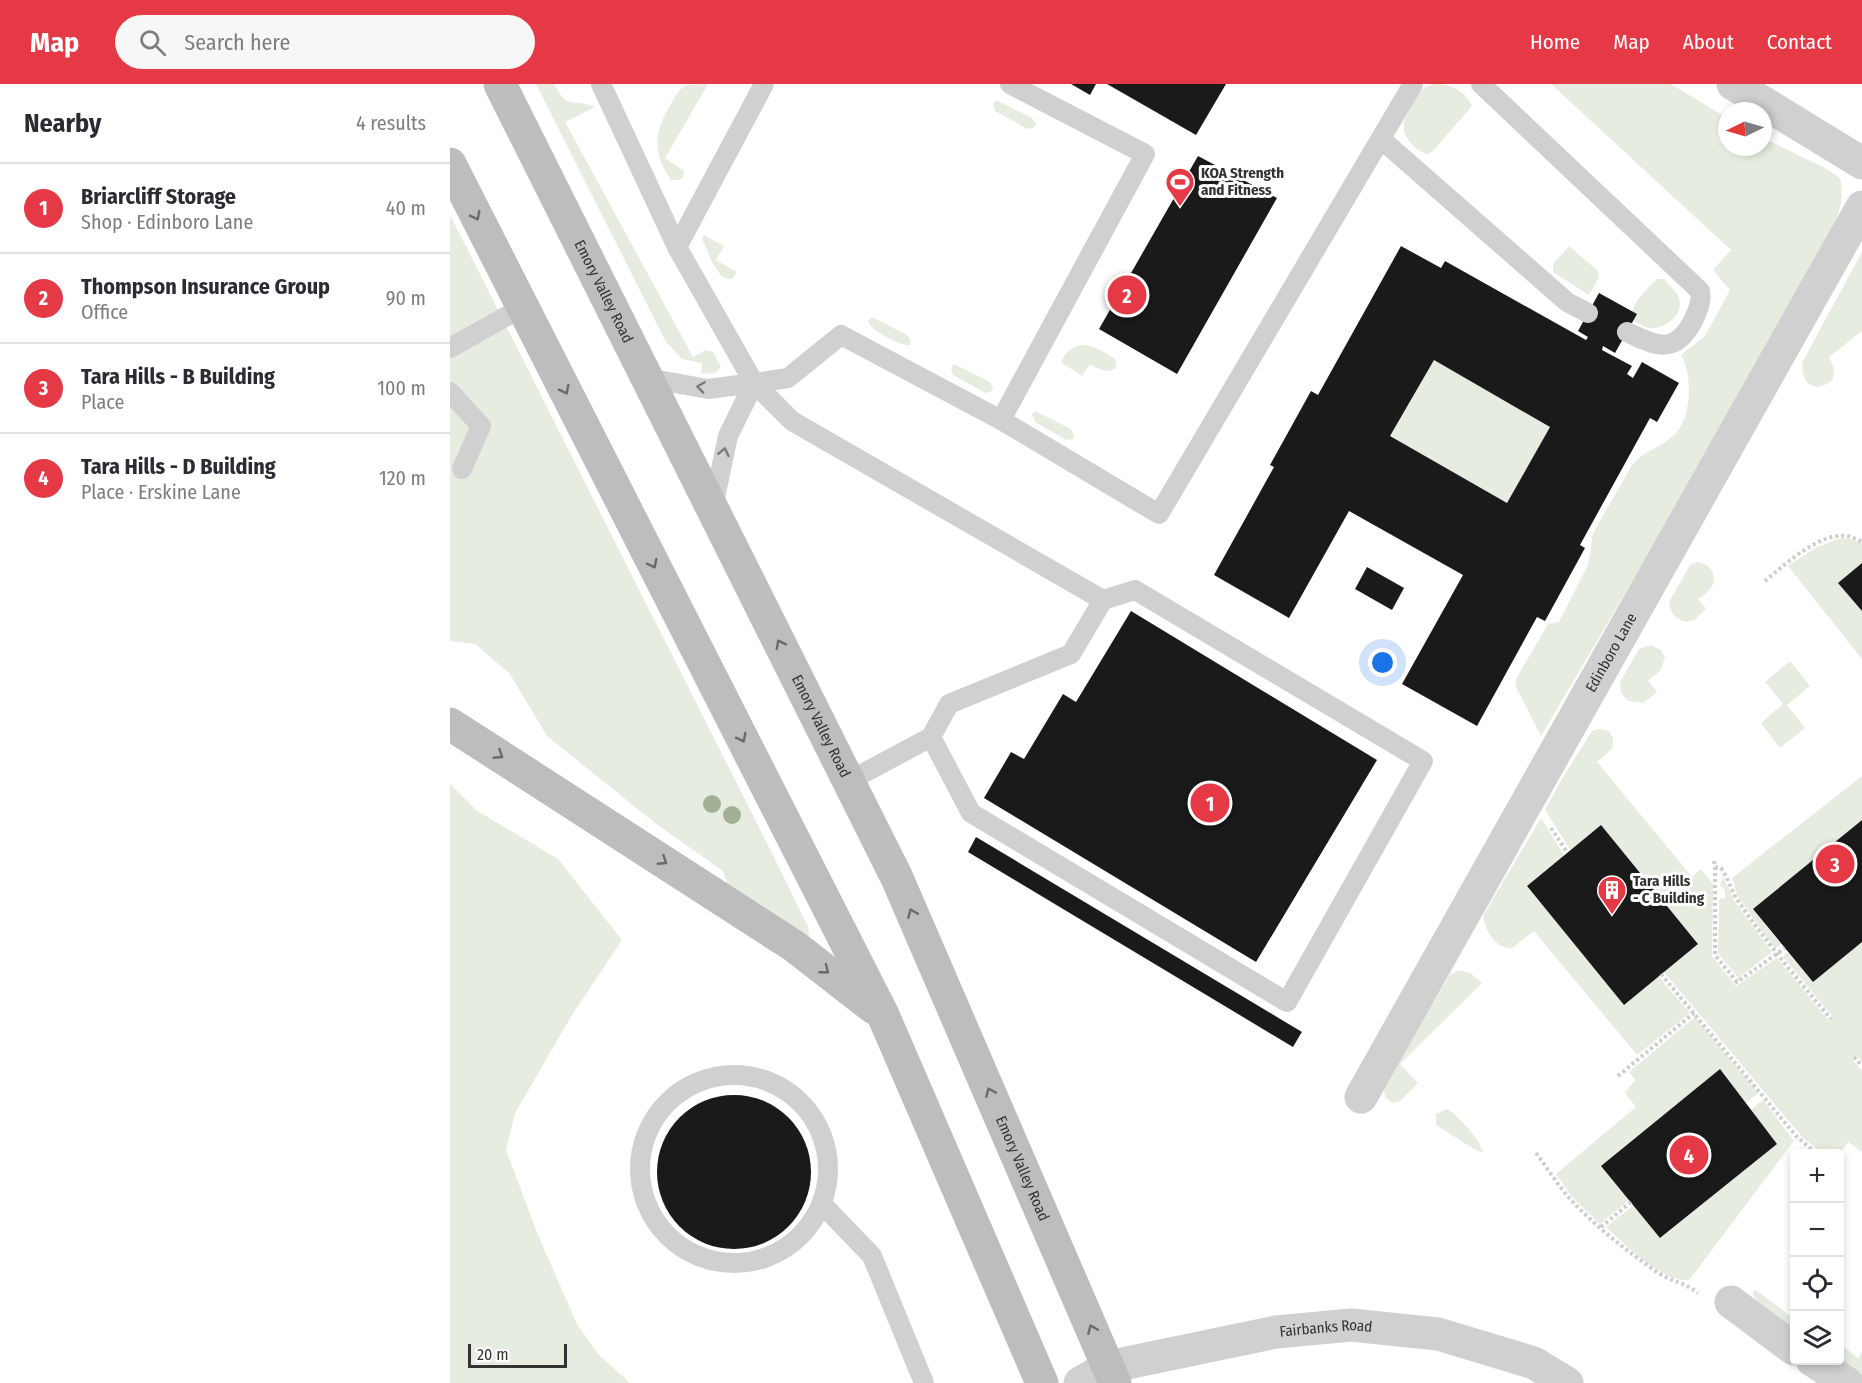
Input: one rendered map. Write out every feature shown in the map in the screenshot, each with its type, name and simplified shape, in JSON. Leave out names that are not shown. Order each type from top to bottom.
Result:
[{"type":"main road","name":"Emory Valley Road","points":[[500,84],[897,878],[1112,1375]]},
{"type":"main road","points":[[450,164],[883,1015],[1042,1383]]},
{"type":"main road","points":[[450,724],[794,946],[883,1015]]},
{"type":"street","points":[[1733,84],[1862,163]]},
{"type":"street","name":"Edinboro Lane","points":[[1361,1097],[1862,207]]},
{"type":"street","points":[[1731,1302],[1790,1345]]},
{"type":"street","name":"Fairbanks Road","points":[[1080,1383],[1276,1332],[1351,1325],[1438,1334],[1534,1363],[1567,1383]]},
{"type":"street","points":[[1820,1365],[1847,1383]]},
{"type":"lane","points":[[601,84],[677,247],[754,382],[792,421],[1103,600]]},
{"type":"lane","points":[[677,247],[764,84]]},
{"type":"lane","points":[[1001,420],[1145,154],[1010,84]]},
{"type":"lane","points":[[647,378],[708,389],[788,378],[841,335],[1001,420],[1159,514],[1413,84]]},
{"type":"lane","points":[[1481,84],[1700,291],[1699,308],[1687,333],[1672,343],[1652,344],[1627,332]]},
{"type":"lane","points":[[1381,139],[1567,302],[1588,313]]},
{"type":"lane","points":[[450,348],[523,307]]},
{"type":"lane","points":[[712,509],[728,436],[754,382]]},
{"type":"lane","points":[[450,392],[481,426],[462,469]]},
{"type":"lane","points":[[849,781],[931,737],[949,704],[1071,654],[1103,600],[1135,590],[1423,761],[1287,1002],[971,813],[931,737]]},
{"type":"lane","points":[[738,1075],[758,1078],[776,1085],[793,1096],[818,1126],[825,1145],[828,1165],[827,1185],[822,1204],[813,1222],[800,1237],[785,1249],[768,1257],[749,1263],[730,1263],[701,1257],[676,1243],[651,1213],[644,1196],[641,1176],[641,1157],[646,1138],[654,1120],[666,1104],[681,1091],[718,1076],[738,1075]]},
{"type":"lane","points":[[822,1204],[872,1256],[924,1383]]},
{"type":"path","points":[[1765,581],[1786,563],[1823,540],[1838,536],[1850,537],[1862,542]]},
{"type":"path","points":[[1549,824],[1567,852]]},
{"type":"path","points":[[1714,861],[1715,955],[1737,982],[1785,948]]},
{"type":"path","points":[[1715,867],[1721,868],[1737,900],[1777,954],[1831,1019]]},
{"type":"path","points":[[1661,974],[1797,1137],[1810,1149]]},
{"type":"path","points":[[1618,1076],[1694,1013]]},
{"type":"path","points":[[1854,1057],[1862,1066]]},
{"type":"path","points":[[1536,1153],[1574,1203],[1601,1227],[1655,1271],[1666,1278],[1686,1284]]},
{"type":"path","points":[[1601,1227],[1631,1202]]},
{"type":"shaded area","points":[[536,84],[554,84],[559,93],[568,101],[595,107],[565,122],[693,357],[706,350],[713,352],[721,367],[715,373],[701,374],[702,363],[682,359],[666,342]]},
{"type":"shaded area","points":[[708,84],[665,158],[684,171],[683,177],[679,180],[671,180],[658,151],[661,123],[685,85]]},
{"type":"shaded area","points":[[1440,84],[1459,90],[1472,106],[1433,151],[1427,154],[1410,142],[1405,132],[1404,122],[1417,94],[1424,88]]},
{"type":"shaded area","points":[[1551,84],[1671,84],[1718,113],[1718,156],[1772,156],[1772,142],[1825,168],[1840,178],[1842,197],[1824,246],[1689,485],[1541,736],[1516,687],[1516,679],[1548,624],[1559,622],[1588,565],[1593,533],[1632,465],[1669,439],[1680,427],[1689,396],[1688,374],[1681,355],[1705,336],[1730,290],[1713,270],[1731,250]]},
{"type":"shaded area","points":[[996,100],[1032,118],[1036,124],[1034,128],[1028,129],[995,111],[993,104]]},
{"type":"shaded area","points":[[450,215],[774,857],[808,927],[809,936],[806,937],[729,888],[723,871],[655,823],[547,736],[510,674],[475,644],[450,641]]},
{"type":"shaded area","points":[[704,235],[724,246],[716,260],[737,272],[732,279],[721,275],[717,270],[702,239]]},
{"type":"shaded area","points":[[1569,246],[1598,271],[1599,277],[1589,295],[1553,272],[1553,264]]},
{"type":"shaded area","points":[[1862,252],[1862,331],[1829,357],[1834,368],[1833,379],[1815,387],[1806,381],[1803,375],[1803,361]]},
{"type":"shaded area","points":[[1657,279],[1664,279],[1678,295],[1680,304],[1673,319],[1662,326],[1651,328],[1633,320],[1633,314],[1639,298]]},
{"type":"shaded area","points":[[872,317],[907,335],[911,341],[910,345],[893,341],[874,329],[868,321]]},
{"type":"shaded area","points":[[1083,345],[1105,352],[1116,360],[1116,368],[1106,371],[1090,364],[1082,376],[1061,362],[1069,350]]},
{"type":"shaded area","points":[[1434,360],[1550,427],[1507,503],[1390,436]]},
{"type":"shaded area","points":[[954,364],[990,382],[992,391],[986,393],[953,375],[951,368]]},
{"type":"shaded area","points":[[1035,411],[1071,429],[1073,439],[1066,440],[1035,422],[1032,415]]},
{"type":"shaded area","points":[[1841,538],[1862,543],[1862,563],[1839,583],[1862,611],[1862,659],[1788,566],[1817,547]]},
{"type":"shaded area","points":[[1697,562],[1706,565],[1712,571],[1714,580],[1709,590],[1698,599],[1706,609],[1694,620],[1686,622],[1674,615],[1669,602],[1690,565]]},
{"type":"shaded area","points":[[1651,645],[1661,650],[1665,658],[1660,671],[1648,680],[1657,692],[1643,703],[1628,701],[1621,693],[1620,682],[1639,649]]},
{"type":"shaded area","points":[[1790,661],[1810,686],[1787,705],[1805,728],[1780,748],[1761,723],[1783,704],[1765,682]]},
{"type":"shaded area","points":[[1599,729],[1609,731],[1613,738],[1613,748],[1597,762],[1692,877],[1701,869],[1713,884],[1712,956],[1736,986],[1777,958],[1829,1021],[1833,1017],[1783,957],[1787,952],[1813,982],[1862,942],[1862,1062],[1856,1055],[1852,1059],[1862,1071],[1862,1152],[1848,1142],[1843,1149],[1817,1149],[1803,1138],[1664,972],[1698,943],[1601,825],[1570,850],[1545,810],[1592,731]]},
{"type":"shaded area","points":[[1862,776],[1862,820],[1753,909],[1781,944],[1775,949],[1738,897],[1732,878]]},
{"type":"shaded area","points":[[450,784],[476,810],[558,859],[622,940],[572,1015],[515,1113],[506,1150],[538,1235],[577,1324],[599,1355],[630,1383],[450,1383]]},
{"type":"shaded area","points":[[1541,818],[1564,855],[1527,886],[1624,1004],[1658,976],[1690,1013],[1637,1055],[1534,931],[1512,948],[1506,948],[1496,942],[1485,926],[1484,914]]},
{"type":"shaded area","points":[[1723,877],[1735,902],[1772,952],[1738,978],[1718,953],[1719,901],[1721,898],[1725,899],[1725,890],[1720,885]]},
{"type":"shaded area","points":[[1458,970],[1470,973],[1482,983],[1400,1064],[1418,1083],[1400,1101],[1393,1103],[1385,1097],[1384,1086],[1449,976]]},
{"type":"shaded area","points":[[1695,1017],[1758,1093],[1746,1103],[1720,1070],[1629,1200],[1600,1224],[1573,1198],[1556,1174],[1636,1107],[1625,1093],[1635,1080],[1629,1072]]},
{"type":"shaded area","points":[[1763,1100],[1794,1141],[1690,1279],[1680,1280],[1669,1276],[1645,1262],[1606,1227],[1634,1205],[1661,1238],[1777,1144],[1751,1110]]},
{"type":"shaded area","points":[[1447,1109],[1468,1128],[1483,1152],[1477,1151],[1436,1125],[1436,1114]]},
{"type":"shaded area","points":[[1756,1290],[1790,1316],[1790,1328],[1758,1302],[1753,1291]]},
{"type":"shaded area","points":[[1844,1347],[1858,1358],[1862,1352],[1862,1377],[1844,1363]]},
{"type":"building","points":[[1071,84],[1096,84],[1090,95]]},
{"type":"building","points":[[1107,84],[1226,84],[1196,135]]},
{"type":"building","points":[[1198,156],[1277,198],[1177,374],[1099,329]]},
{"type":"building","points":[[1401,246],[1441,268],[1445,261],[1586,340],[1588,337],[1578,331],[1599,293],[1637,314],[1615,353],[1603,346],[1602,350],[1632,366],[1627,374],[1633,378],[1642,362],[1679,383],[1657,422],[1650,418],[1580,545],[1585,548],[1545,621],[1537,617],[1477,726],[1402,684],[1463,575],[1349,511],[1289,618],[1214,575],[1274,467],[1270,465],[1311,391],[1318,395]],"holes":[[[1434,360],[1550,427],[1507,503],[1390,436]]]},
{"type":"building","points":[[1862,563],[1862,611],[1838,583]]},
{"type":"building","points":[[1367,567],[1404,588],[1392,610],[1355,589]]},
{"type":"building","points":[[1131,611],[1377,760],[1256,962],[984,798],[1011,752],[1024,759],[1063,694],[1076,702]]},
{"type":"building","points":[[1862,820],[1862,942],[1813,982],[1753,909]]},
{"type":"building","name":"Tara Hills - C Building","points":[[1601,825],[1698,944],[1624,1005],[1527,886]]},
{"type":"building","points":[[976,837],[1302,1032],[1293,1047],[968,852]]},
{"type":"building","points":[[1720,1069],[1777,1144],[1660,1238],[1601,1166]]},
{"type":"building","points":[[734,1095],[749,1096],[763,1101],[777,1108],[788,1118],[798,1129],[805,1143],[810,1157],[810,1187],[805,1201],[798,1215],[788,1226],[777,1236],[763,1243],[749,1248],[734,1249],[719,1248],[705,1243],[691,1236],[680,1226],[670,1215],[663,1201],[658,1187],[657,1172],[658,1157],[663,1143],[670,1129],[680,1118],[691,1108],[705,1101],[719,1096]]},
{"type":"place","name":"KOA Strength and Fitness","points":[[1180,208]]},
{"type":"place","name":"Thompson Insurance Group","points":[[1127,295]]},
{"type":"place","name":"Briarcliff Storage","points":[[1210,803]]},
{"type":"place","name":"Tara Hills - B Building","points":[[1835,864]]},
{"type":"place","name":"Tara Hills - C Building","points":[[1612,916]]},
{"type":"place","name":"Tara Hills - D Building","points":[[1689,1155]]}]
